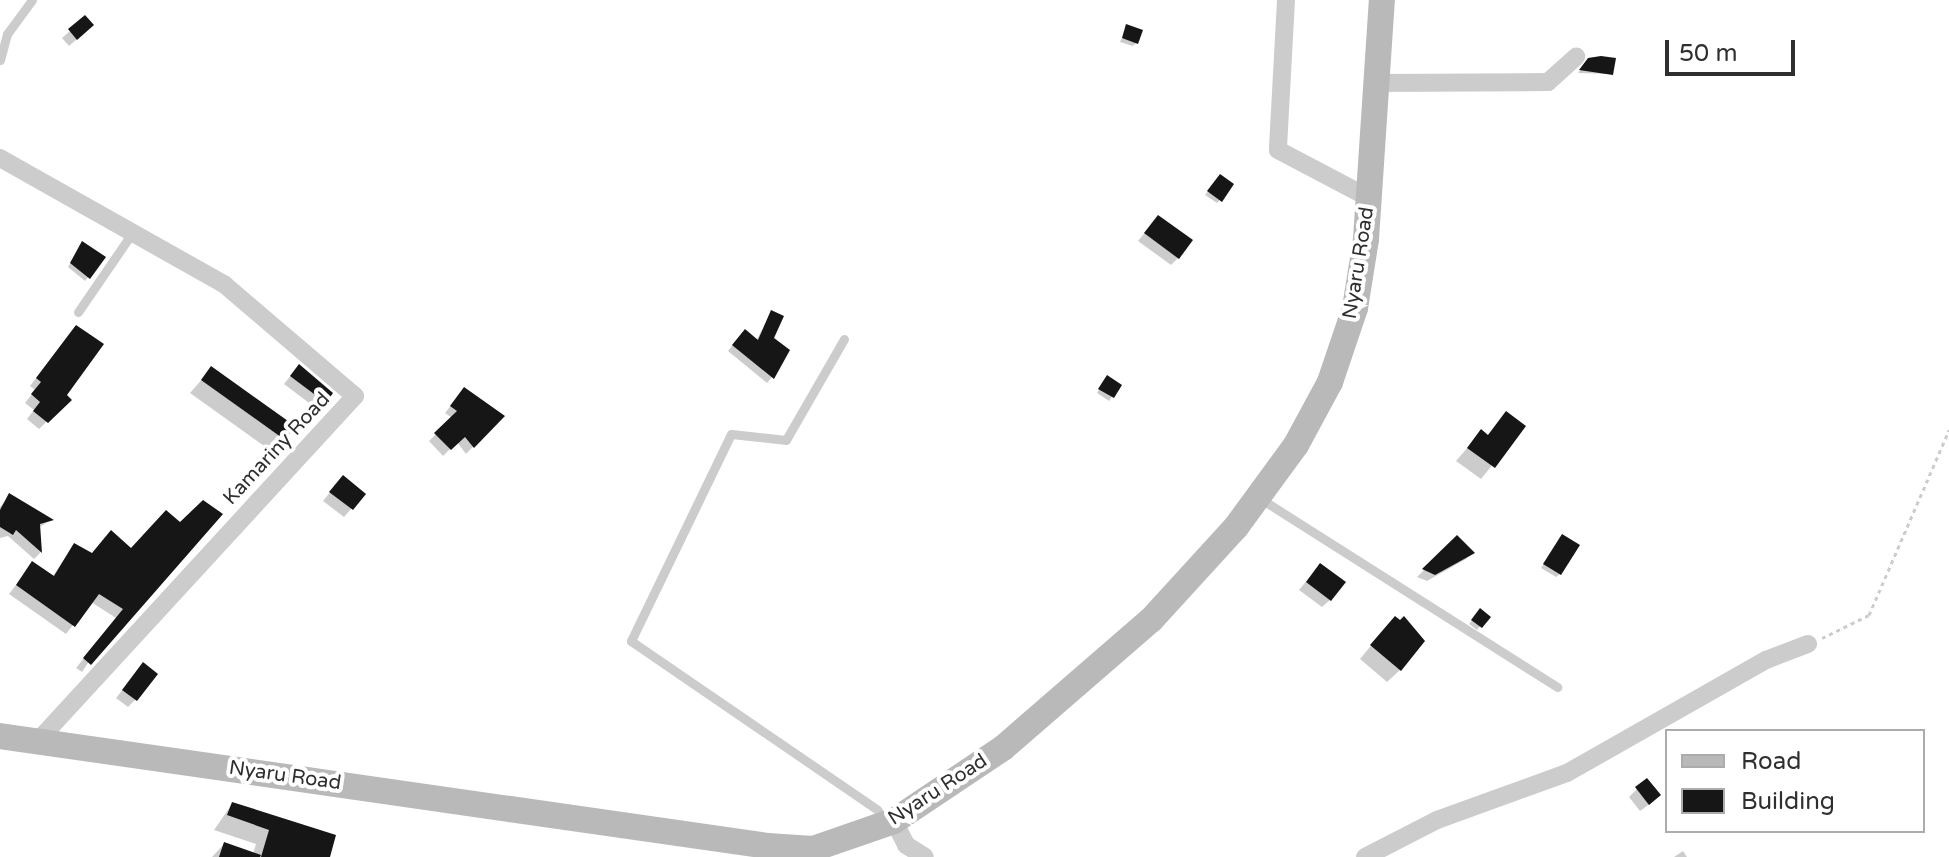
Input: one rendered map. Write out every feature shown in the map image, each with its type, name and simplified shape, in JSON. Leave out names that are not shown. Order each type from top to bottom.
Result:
[{"type":"main road","name":"Nyaru Road","points":[[0,736],[768,846],[813,849],[894,821],[1003,748],[1151,620],[1259,497],[1296,445],[1330,382],[1355,308],[1369,198],[1382,0]]},
{"type":"street","points":[[1286,0],[1278,150],[1369,198]]},
{"type":"street","points":[[1377,83],[1548,82],[1576,57]]},
{"type":"street","name":"Kamariny Road","points":[[0,158],[225,285],[355,396],[38,741]]},
{"type":"street","points":[[1365,857],[1437,820],[1567,773],[1766,660],[1808,644]]},
{"type":"street","points":[[894,821],[909,851],[925,857]]},
{"type":"lane","points":[[0,60],[7,34],[32,0]]},
{"type":"lane","points":[[78,312],[132,233]]},
{"type":"lane","points":[[844,339],[786,440],[731,434],[631,641],[894,821]]},
{"type":"lane","points":[[1259,497],[1557,687]]},
{"type":"path","points":[[1808,644],[1869,615],[1949,430]]},
{"type":"building","points":[[85,15],[94,25],[77,40],[68,29]]},
{"type":"building","points":[[1126,24],[1143,30],[1138,44],[1122,38]]},
{"type":"building","points":[[1588,58],[1616,58],[1613,75],[1579,70]]},
{"type":"building","points":[[1220,174],[1234,184],[1222,202],[1207,191]]},
{"type":"building","points":[[1158,215],[1193,240],[1179,259],[1144,233]]},
{"type":"building","points":[[82,241],[106,257],[90,279],[70,263]]},
{"type":"building","points":[[771,310],[784,316],[774,338],[790,350],[774,379],[732,345],[745,329],[758,340]]},
{"type":"building","points":[[76,325],[104,344],[67,395],[72,400],[48,423],[33,411],[40,402],[31,394],[41,382],[36,378]]},
{"type":"building","points":[[299,364],[333,393],[326,403],[290,376]]},
{"type":"building","points":[[211,366],[295,426],[285,440],[201,380]]},
{"type":"building","points":[[1107,375],[1122,385],[1114,398],[1098,389]]},
{"type":"building","points":[[464,387],[505,416],[474,448],[465,437],[451,450],[434,433],[457,411],[450,406]]},
{"type":"building","points":[[1506,411],[1526,426],[1495,468],[1467,448],[1481,429],[1488,435]]},
{"type":"building","points":[[343,475],[366,494],[353,510],[329,492]]},
{"type":"building","points":[[9,493],[54,520],[40,524],[42,553],[16,530],[13,535],[0,527],[0,510]]},
{"type":"building","points":[[203,500],[223,514],[91,665],[83,658],[123,609],[99,594],[75,627],[16,585],[32,561],[54,576],[74,543],[92,553],[111,530],[131,548],[166,510],[180,522]]},
{"type":"building","points":[[1562,534],[1580,545],[1561,575],[1543,564]]},
{"type":"building","points":[[1457,535],[1475,553],[1435,575],[1422,569]]},
{"type":"building","points":[[1320,563],[1346,582],[1331,601],[1306,582]]},
{"type":"building","points":[[1480,608],[1491,617],[1482,628],[1471,620]]},
{"type":"building","points":[[1395,616],[1400,620],[1404,616],[1425,641],[1401,671],[1370,645]]},
{"type":"building","points":[[143,662],[158,674],[137,701],[122,690]]},
{"type":"building","points":[[1647,778],[1661,795],[1649,805],[1635,787]]},
{"type":"building","points":[[232,802],[336,835],[330,857],[261,857],[269,830],[227,815]]},
{"type":"building","points":[[224,842],[261,855],[219,857]]}]
